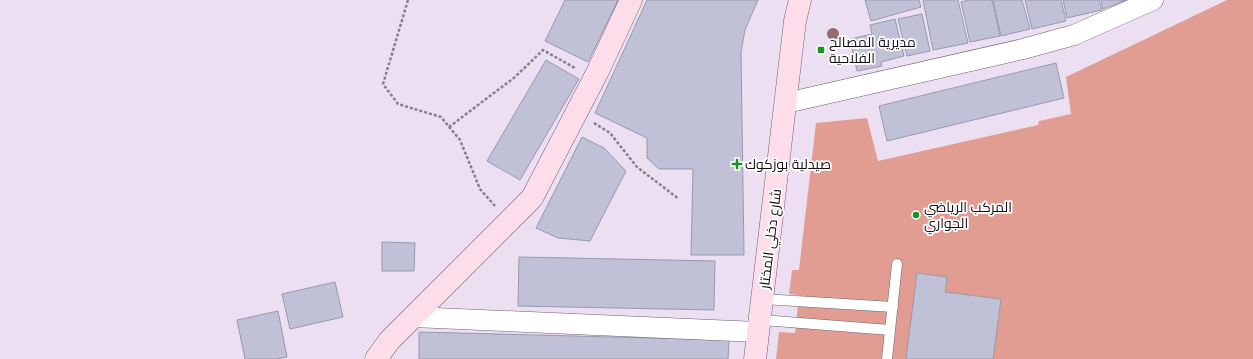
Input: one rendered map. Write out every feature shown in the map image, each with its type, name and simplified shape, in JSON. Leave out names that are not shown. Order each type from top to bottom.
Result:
[{"type":"street","points":[[376,359],[389,341],[412,317],[532,198],[594,78],[631,0]]},
{"type":"street","name":"شارع دخلي المختار","points":[[755,359],[795,21],[800,0]]},
{"type":"street","points":[[786,103],[1023,49],[1074,35],[1153,0]]},
{"type":"street","points":[[412,317],[760,326]]},
{"type":"lane","points":[[888,359],[897,264]]},
{"type":"lane","points":[[763,298],[893,307]]},
{"type":"lane","points":[[760,326],[890,330]]},
{"type":"path","points":[[408,0],[383,84],[398,104],[441,117],[460,140],[480,189],[509,222]]},
{"type":"path","points":[[449,127],[514,77],[543,50],[594,78]]},
{"type":"path","points":[[576,113],[610,133],[637,167],[679,199]]},
{"type":"shaded area","points":[[1227,0],[1253,0],[1253,359],[776,359],[779,332],[795,333],[799,295],[789,294],[792,270],[799,270],[816,123],[867,118],[878,161],[1038,125],[1039,121],[1071,114],[1066,77]]},
{"type":"building","points":[[565,0],[618,0],[588,62],[545,41]]},
{"type":"building","points":[[647,0],[758,0],[745,30],[741,52],[744,255],[691,255],[693,169],[659,169],[647,158],[647,138],[595,113]]},
{"type":"building","points":[[865,0],[919,0],[921,7],[871,21]]},
{"type":"building","points":[[923,0],[958,0],[968,43],[933,50]]},
{"type":"building","points":[[969,0],[992,0],[1000,36],[970,42],[961,2]]},
{"type":"building","points":[[993,0],[1022,0],[1030,29],[1001,36]]},
{"type":"building","points":[[1025,0],[1061,0],[1066,21],[1032,29]]},
{"type":"building","points":[[1063,0],[1099,0],[1102,10],[1067,18]]},
{"type":"building","points":[[1101,0],[1126,0],[1103,9]]},
{"type":"building","points":[[922,14],[930,51],[907,56],[898,19]]},
{"type":"building","points":[[895,19],[904,56],[881,62],[882,66],[857,71],[850,39],[872,34],[870,25]]},
{"type":"building","points":[[546,60],[579,79],[520,180],[487,161]]},
{"type":"building","points":[[1056,63],[1064,98],[887,141],[879,106]]},
{"type":"building","points":[[582,137],[604,148],[626,171],[590,241],[558,238],[536,228]]},
{"type":"building","points":[[382,242],[415,243],[414,271],[382,271]]},
{"type":"building","points":[[519,257],[715,261],[714,310],[518,306]]},
{"type":"building","points":[[917,273],[947,277],[945,292],[1001,299],[993,359],[906,359]]},
{"type":"building","points":[[335,282],[343,317],[290,329],[282,294]]},
{"type":"building","points":[[278,311],[287,357],[276,359],[245,359],[237,320]]},
{"type":"building","points":[[419,332],[729,340],[728,359],[419,359]]},
{"type":"place","name":"مديرية المصالح الفلاحية","points":[[821,50]]},
{"type":"place","name":"صيدلية بوزكوك","points":[[737,164]]},
{"type":"place","name":"المركب الرياضي الجواري","points":[[916,215]]}]
